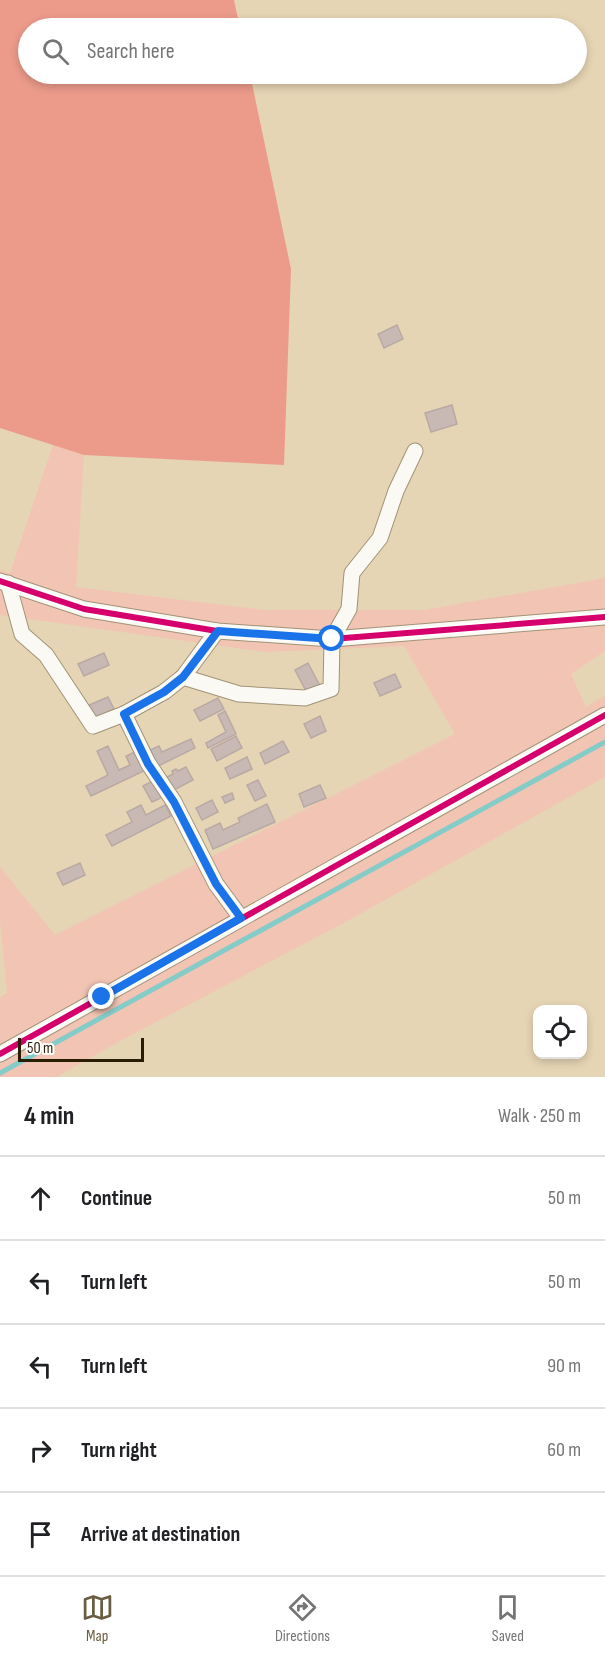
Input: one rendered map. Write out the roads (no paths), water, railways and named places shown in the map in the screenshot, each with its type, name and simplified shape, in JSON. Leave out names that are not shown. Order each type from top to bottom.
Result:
[{"type":"street","points":[[183,677],[239,694],[305,698],[331,689],[332,639],[350,609],[352,573],[380,538],[396,491],[415,452]]},
{"type":"street","points":[[4,582],[84,609],[218,631],[332,639],[605,617]]},
{"type":"street","points":[[4,582],[22,634],[46,655],[93,726],[124,714],[164,692],[183,677],[218,631]]},
{"type":"street","points":[[124,714],[148,764],[174,802],[216,884],[241,918]]},
{"type":"street","points":[[0,1054],[605,715]]},
{"type":"waterway","points":[[0,1073],[605,742]]}]
